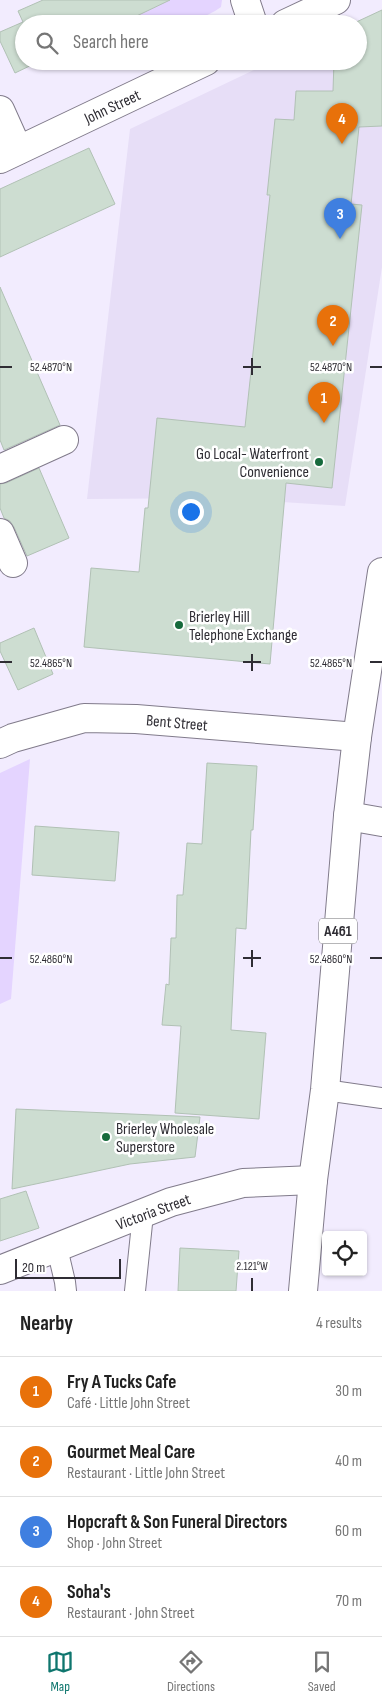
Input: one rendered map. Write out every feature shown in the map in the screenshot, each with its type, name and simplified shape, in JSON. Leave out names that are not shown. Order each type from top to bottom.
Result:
[{"type":"main road","points":[[245,0],[250,15]]},
{"type":"main road","points":[[304,15],[336,0]]},
{"type":"main road","name":"John Street","points":[[0,110],[9,154],[187,70]]},
{"type":"main road","points":[[0,469],[64,440]]},
{"type":"main road","points":[[0,533],[13,563]]},
{"type":"main road","name":"A461","points":[[303,1291],[325,1090],[348,816],[357,737],[382,572]]},
{"type":"main road","name":"Bent Street","points":[[0,744],[13,738],[84,718],[136,719],[357,737]]},
{"type":"main road","points":[[348,816],[382,822]]},
{"type":"main road","name":"Victoria Street","points":[[0,1270],[171,1202],[243,1183],[314,1180]]},
{"type":"lane","points":[[325,1090],[382,1098]]},
{"type":"lane","points":[[136,1291],[143,1214]]},
{"type":"lane","points":[[57,1248],[66,1291]]},
{"type":"shaded area","points":[[170,0],[222,0],[221,7],[207,15],[138,15]]},
{"type":"shaded area","points":[[382,10],[382,267],[345,506],[221,498],[87,499],[130,129],[254,70],[367,70],[367,17]]},
{"type":"shaded area","points":[[30,759],[11,999],[0,1004],[0,773]]},
{"type":"building","points":[[43,0],[170,0],[139,15],[20,15],[18,11]]},
{"type":"building","points":[[382,10],[382,126],[359,127],[351,204],[362,205],[332,488],[286,483],[270,664],[84,647],[91,568],[139,572],[145,508],[148,508],[157,418],[245,427],[270,195],[267,195],[275,119],[294,120],[296,91],[333,91],[334,70],[367,70],[367,17]]},
{"type":"building","points":[[15,25],[15,70],[21,70],[15,73],[0,41],[0,32]]},
{"type":"building","points":[[89,148],[115,204],[0,257],[0,189]]},
{"type":"building","points":[[0,287],[60,425],[4,450],[0,440]]},
{"type":"building","points":[[39,468],[69,538],[27,556],[14,527],[10,521],[4,518],[0,508],[0,484]]},
{"type":"building","points":[[34,628],[53,674],[18,690],[0,651],[0,643]]},
{"type":"building","points":[[207,763],[257,766],[253,830],[251,830],[246,929],[236,928],[231,1030],[266,1033],[259,1119],[175,1113],[181,1026],[162,1025],[166,984],[169,985],[171,938],[176,938],[177,895],[183,895],[187,843],[202,844]]},
{"type":"building","points":[[35,826],[119,832],[115,881],[32,875]]},
{"type":"building","name":"Brierley Wholesale Superstore","points":[[16,1109],[200,1117],[195,1157],[130,1164],[12,1189]]},
{"type":"building","points":[[26,1191],[39,1228],[0,1241],[0,1199]]},
{"type":"building","points":[[180,1248],[239,1251],[236,1291],[178,1291]]},
{"type":"place","name":"Soha's","points":[[342,144]]},
{"type":"place","name":"Hopcraft & Son Funeral Directors","points":[[340,239]]},
{"type":"place","name":"Gourmet Meal Care","points":[[333,346]]},
{"type":"place","name":"Fry A Tucks Cafe","points":[[324,423]]},
{"type":"place","name":"Go Local- Waterfront Convenience","points":[[319,462]]},
{"type":"place","name":"Brierley Hill Telephone Exchange","points":[[179,625]]},
{"type":"place","name":"Brierley Wholesale Superstore","points":[[106,1137]]}]
